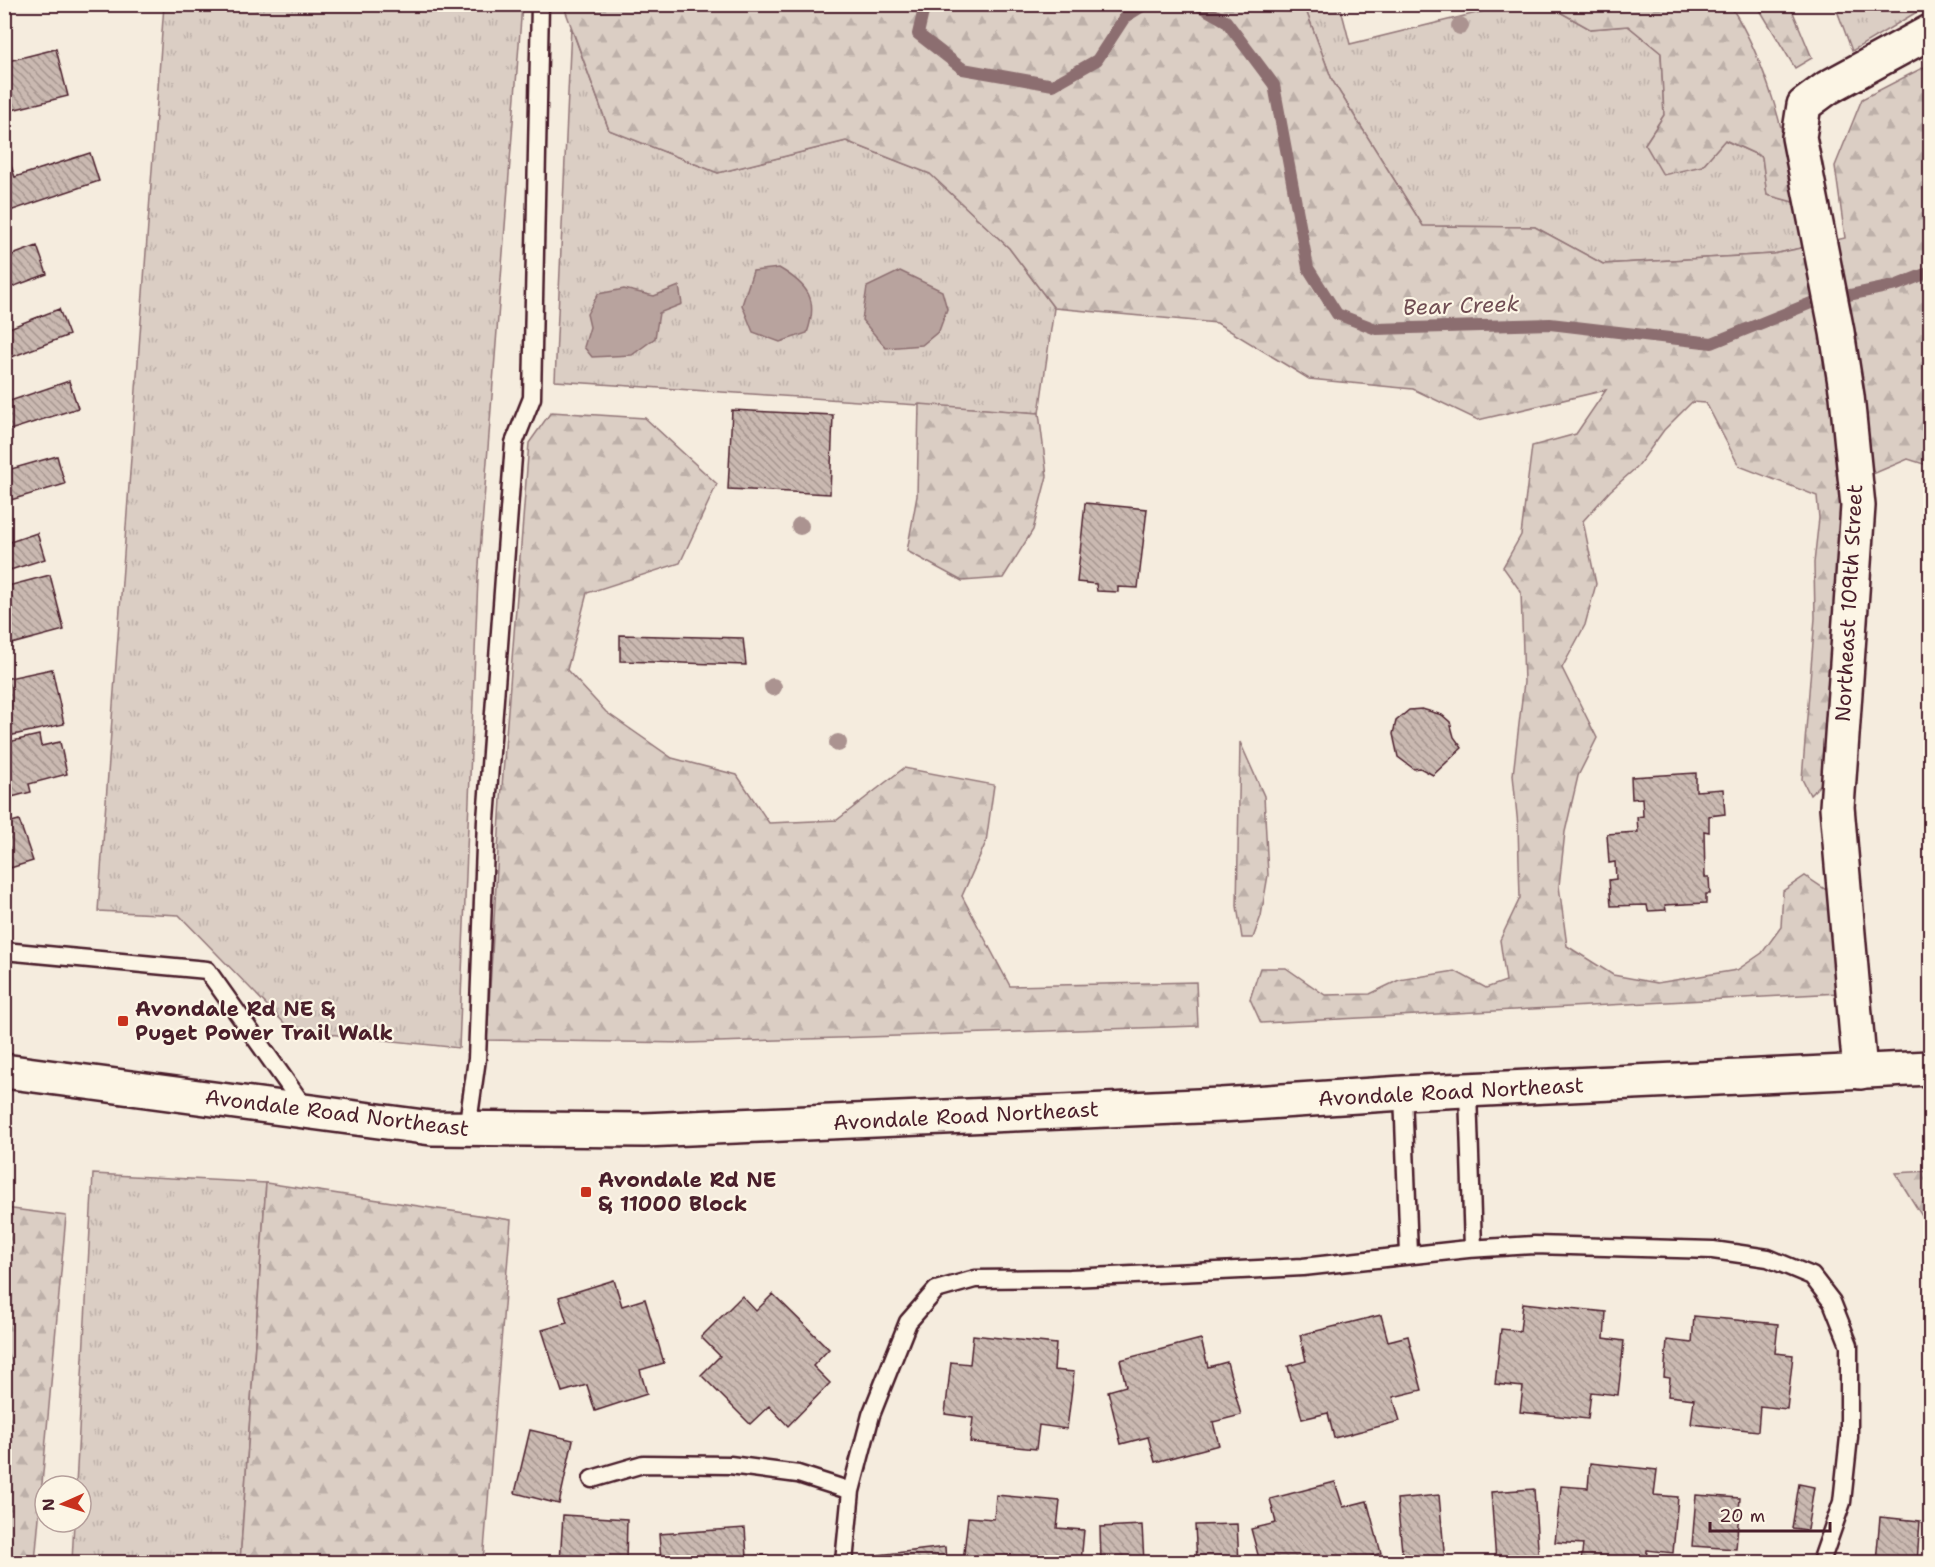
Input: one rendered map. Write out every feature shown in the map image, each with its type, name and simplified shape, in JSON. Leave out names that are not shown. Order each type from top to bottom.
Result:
[{"type":"main road","name":"Northeast 109th Street","points":[[1860,1072],[1837,807],[1858,506],[1847,396],[1837,332],[1799,137],[1804,105],[1827,88],[1930,32]]},
{"type":"main road","name":"Avondale Road Northeast","points":[[4,1071],[308,1112],[467,1130],[656,1130],[1209,1105],[1403,1093],[1468,1092],[1930,1068]]},
{"type":"lane","points":[[467,1130],[477,1059],[486,820],[514,443],[532,398],[540,4]]},
{"type":"lane","points":[[4,951],[207,970],[308,1112]]},
{"type":"lane","points":[[1468,1092],[1473,1248]]},
{"type":"lane","points":[[1403,1093],[1408,1254]]},
{"type":"lane","points":[[844,1563],[851,1491],[871,1414],[908,1322],[936,1290],[975,1279],[1070,1278],[1304,1267],[1408,1254],[1534,1245],[1713,1250],[1768,1258],[1812,1276],[1832,1302],[1849,1345],[1849,1437],[1842,1502],[1821,1563]]},
{"type":"lane","points":[[592,1479],[643,1464],[730,1466],[798,1474],[851,1491]]},
{"type":"green space","points":[[563,4],[1304,5],[1332,80],[1423,226],[1535,227],[1603,264],[1774,254],[1845,238],[1835,166],[1862,99],[1930,64],[1930,466],[1908,459],[1842,487],[1839,646],[1824,781],[1810,795],[1802,779],[1815,618],[1814,563],[1819,518],[1817,496],[1739,466],[1706,403],[1692,402],[1664,430],[1638,466],[1610,491],[1583,521],[1596,584],[1585,625],[1562,668],[1597,738],[1578,776],[1565,832],[1559,886],[1567,946],[1613,975],[1657,983],[1737,970],[1762,953],[1781,927],[1783,891],[1805,876],[1832,894],[1840,993],[1261,1023],[1250,999],[1260,968],[1286,968],[1325,995],[1370,994],[1399,980],[1455,971],[1486,988],[1506,981],[1500,940],[1520,898],[1518,826],[1513,775],[1524,682],[1521,592],[1503,567],[1521,535],[1532,446],[1576,434],[1606,390],[1478,420],[1413,389],[1309,379],[1217,323],[1054,308],[1009,248],[930,174],[846,141],[718,173],[609,130]]},
{"type":"green space","points":[[1835,4],[1930,4],[1852,51],[1835,5]]},
{"type":"green space","points":[[164,5],[522,5],[478,578],[459,1048],[291,1030],[179,915],[98,911]]},
{"type":"green space","points":[[1304,5],[1340,5],[1350,44],[1509,5],[1557,5],[1558,11],[1590,29],[1628,26],[1661,53],[1664,115],[1645,144],[1702,166],[1724,140],[1762,157],[1767,195],[1797,203],[1810,246],[1774,254],[1603,264],[1535,227],[1423,226],[1332,80]]},
{"type":"green space","points":[[1557,5],[1730,5],[1755,51],[1765,76],[1781,126],[1797,203],[1767,195],[1762,157],[1725,140],[1702,166],[1663,175],[1645,144],[1664,115],[1661,53],[1628,26],[1590,29],[1558,11]]},
{"type":"green space","points":[[1757,5],[1790,5],[1812,58],[1795,68]]},
{"type":"green space","points":[[571,27],[609,130],[718,173],[846,141],[931,174],[1009,248],[1054,308],[1039,413],[555,381]]},
{"type":"green space","points":[[919,404],[1039,413],[1047,476],[1033,530],[1003,578],[962,581],[907,551],[917,496]]},
{"type":"green space","points":[[551,412],[645,418],[717,484],[680,563],[587,593],[567,670],[606,712],[672,758],[737,775],[769,823],[837,820],[904,768],[994,785],[986,842],[962,896],[1010,986],[1196,982],[1198,1026],[688,1043],[487,1040],[501,799],[529,443]]},
{"type":"green space","points":[[1240,742],[1264,796],[1268,875],[1261,916],[1253,938],[1242,938],[1237,906]]},
{"type":"green space","points":[[1930,1171],[1930,1229],[1895,1173]]},
{"type":"green space","points":[[93,1174],[266,1183],[240,1562],[72,1562],[73,1534],[93,1534],[93,1474],[77,1474]]},
{"type":"green space","points":[[266,1183],[511,1220],[483,1562],[240,1562]]},
{"type":"green space","points":[[5,1208],[66,1216],[43,1474],[33,1474],[33,1534],[38,1534],[35,1562],[5,1562]]},
{"type":"shaded area","points":[[779,268],[804,287],[811,302],[812,311],[807,333],[780,342],[753,332],[742,305],[753,271]]},
{"type":"shaded area","points":[[900,271],[942,291],[947,309],[939,331],[922,345],[886,348],[862,320],[867,287]]},
{"type":"shaded area","points":[[679,286],[682,304],[659,313],[655,338],[632,355],[592,357],[584,347],[590,327],[587,314],[598,294],[624,289],[654,296]]},
{"type":"building","points":[[56,49],[68,96],[4,112],[4,62]]},
{"type":"building","points":[[4,146],[15,177],[90,153],[99,181],[4,213]]},
{"type":"building","points":[[37,246],[47,274],[4,290],[4,258]]},
{"type":"building","points":[[59,309],[69,335],[4,360],[4,330]]},
{"type":"building","points":[[69,381],[78,408],[4,432],[4,403]]},
{"type":"building","points":[[732,410],[833,415],[830,494],[728,489]]},
{"type":"building","points":[[57,456],[65,484],[4,502],[4,471]]},
{"type":"building","points":[[1085,503],[1147,509],[1138,588],[1118,587],[1118,592],[1097,591],[1096,584],[1077,582]]},
{"type":"building","points":[[37,533],[45,559],[4,572],[4,544]]},
{"type":"building","points":[[50,575],[64,630],[4,646],[4,587]]},
{"type":"building","points":[[620,635],[743,638],[746,665],[620,661]]},
{"type":"building","points":[[52,669],[64,724],[4,737],[4,679]]},
{"type":"building","points":[[1422,709],[1442,715],[1450,722],[1454,737],[1462,748],[1433,775],[1420,768],[1414,769],[1398,757],[1393,734],[1396,721],[1409,710]]},
{"type":"building","points":[[39,735],[41,746],[60,742],[67,774],[29,784],[31,792],[4,799],[4,743]]},
{"type":"building","points":[[1696,773],[1696,791],[1723,789],[1725,814],[1709,816],[1709,832],[1704,831],[1705,877],[1709,877],[1710,894],[1706,894],[1706,903],[1665,905],[1666,910],[1648,911],[1647,905],[1611,906],[1609,880],[1616,879],[1615,862],[1609,863],[1607,834],[1638,832],[1637,817],[1643,816],[1642,798],[1632,799],[1631,777]]},
{"type":"building","points":[[19,820],[33,861],[4,870],[4,824]]},
{"type":"building","points":[[614,1280],[622,1306],[645,1299],[664,1363],[640,1370],[647,1394],[595,1411],[587,1385],[562,1392],[542,1330],[567,1323],[559,1297]]},
{"type":"building","points":[[773,1294],[829,1349],[813,1366],[830,1383],[788,1426],[769,1406],[750,1424],[701,1375],[720,1356],[701,1337],[742,1296],[756,1311]]},
{"type":"building","points":[[1523,1303],[1606,1312],[1604,1338],[1624,1341],[1618,1395],[1591,1392],[1588,1419],[1520,1412],[1523,1387],[1495,1384],[1501,1329],[1520,1331]]},
{"type":"building","points":[[1381,1315],[1388,1341],[1408,1336],[1422,1390],[1393,1397],[1400,1421],[1334,1438],[1328,1413],[1302,1419],[1288,1366],[1306,1361],[1300,1335]]},
{"type":"building","points":[[1694,1316],[1778,1324],[1775,1353],[1793,1355],[1787,1409],[1760,1406],[1758,1431],[1691,1424],[1694,1399],[1668,1396],[1670,1378],[1664,1377],[1667,1340],[1692,1343]]},
{"type":"building","points":[[973,1335],[1056,1344],[1054,1370],[1074,1372],[1067,1429],[1039,1425],[1036,1449],[970,1442],[973,1418],[945,1414],[951,1362],[970,1364]]},
{"type":"building","points":[[1201,1339],[1208,1367],[1227,1362],[1241,1415],[1213,1422],[1219,1445],[1155,1462],[1148,1437],[1121,1444],[1108,1391],[1126,1386],[1120,1360]]},
{"type":"building","points":[[530,1430],[573,1440],[559,1504],[515,1493]]},
{"type":"building","points":[[1590,1463],[1657,1470],[1654,1495],[1678,1497],[1673,1553],[1647,1550],[1646,1562],[1581,1562],[1583,1544],[1555,1542],[1561,1486],[1588,1488]]},
{"type":"building","points":[[1335,1482],[1343,1507],[1367,1501],[1381,1553],[1355,1562],[1260,1562],[1251,1529],[1276,1523],[1270,1499]]},
{"type":"building","points":[[1799,1484],[1814,1487],[1807,1530],[1792,1528]]},
{"type":"building","points":[[1534,1489],[1539,1562],[1496,1562],[1491,1492]]},
{"type":"building","points":[[996,1495],[1060,1501],[1057,1528],[1084,1530],[1081,1562],[963,1562],[968,1517],[994,1519]]},
{"type":"building","points":[[1439,1495],[1445,1562],[1403,1562],[1397,1499]]},
{"type":"building","points":[[1696,1495],[1740,1498],[1736,1549],[1692,1546]]},
{"type":"building","points":[[563,1515],[627,1519],[626,1562],[560,1562]]},
{"type":"building","points":[[1880,1517],[1920,1521],[1917,1562],[1876,1562]]},
{"type":"building","points":[[1237,1524],[1239,1562],[1197,1562],[1195,1525]]},
{"type":"building","points":[[1142,1525],[1144,1562],[1101,1562],[1100,1527]]},
{"type":"building","points":[[745,1528],[747,1557],[768,1555],[769,1562],[648,1562],[661,1561],[659,1534]]},
{"type":"building","points":[[945,1547],[946,1562],[879,1562],[879,1555]]},
{"type":"waterway","name":"Bear Creek","points":[[925,4],[918,34],[963,69],[1053,85],[1097,60],[1125,17],[1146,4]]},
{"type":"waterway","name":"Bear Creek","points":[[1196,4],[1226,21],[1274,85],[1308,268],[1337,314],[1376,329],[1550,324],[1712,343],[1811,303],[1897,285],[1930,272]]},
{"type":"place","name":"Avondale Rd NE & Puget Power Trail Walk","points":[[123,1021]]},
{"type":"place","name":"Avondale Rd NE & 11000 Block","points":[[586,1192]]}]
